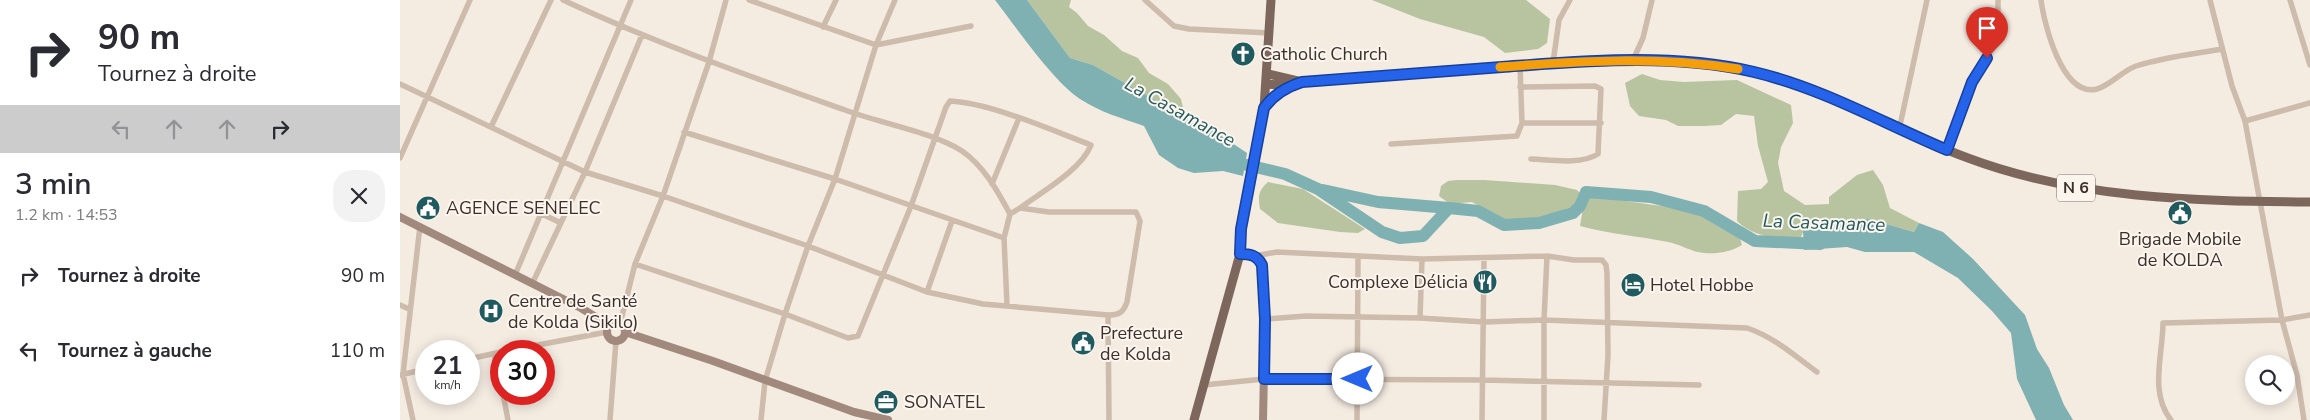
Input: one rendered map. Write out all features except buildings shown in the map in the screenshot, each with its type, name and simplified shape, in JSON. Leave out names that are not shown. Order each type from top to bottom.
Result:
[{"type":"main road","points":[[1194,420],[1240,254],[1241,229],[1260,132],[1267,84],[1271,0]]},
{"type":"main road","name":"N 6","points":[[1267,84],[1289,86],[1302,82],[1553,63],[1633,60],[1698,63],[1753,72],[1796,84],[1969,159],[2059,185],[2107,193],[2148,197],[2260,202],[2310,202]]},
{"type":"main road","name":"N 6","points":[[1268,74],[1302,82]]},
{"type":"main road","points":[[1264,108],[1271,98],[1289,86]]},
{"type":"main road","points":[[400,217],[581,308],[608,329],[610,339],[616,341],[622,339],[625,332]]},
{"type":"main road","points":[[1240,254],[1254,256],[1259,259],[1262,265],[1265,319],[1263,420]]},
{"type":"main road","points":[[608,329],[620,324],[625,332],[713,360],[765,381],[854,412],[888,420]]},
{"type":"street","points":[[400,158],[429,97],[470,0]]},
{"type":"street","points":[[491,127],[551,0]]},
{"type":"street","points":[[563,0],[642,36],[709,62],[855,114],[934,138],[962,152],[978,165],[1010,214]]},
{"type":"street","points":[[515,275],[631,0]]},
{"type":"street","points":[[620,324],[635,264],[663,196],[709,62],[726,0]]},
{"type":"street","points":[[749,0],[876,45],[971,26]]},
{"type":"street","points":[[823,27],[836,0]]},
{"type":"street","points":[[761,420],[765,381],[785,314],[808,246],[835,179],[876,45],[895,0]]},
{"type":"street","points":[[1145,0],[1174,26],[1188,29],[1270,33]]},
{"type":"street","points":[[1553,63],[1559,20],[1570,0]]},
{"type":"street","points":[[1633,60],[1643,38],[1652,0]]},
{"type":"street","points":[[1899,130],[1927,0]]},
{"type":"street","points":[[1947,150],[1972,82],[1994,44],[1998,24],[1998,0]]},
{"type":"street","points":[[2041,0],[2044,19],[2055,53],[2068,78],[2088,90],[2098,89],[2132,68],[2155,60],[2222,48]]},
{"type":"street","points":[[2210,0],[2232,86],[2245,121],[2282,320],[2297,375],[2304,420]]},
{"type":"street","points":[[2290,0],[2310,65]]},
{"type":"street","points":[[532,284],[585,172],[642,36]]},
{"type":"street","points":[[1391,144],[1513,138],[1520,133],[1522,124],[1520,65]]},
{"type":"street","points":[[400,84],[585,172],[663,196],[808,246],[927,292],[983,304],[1108,315],[1119,315],[1124,311],[1140,220],[1136,212],[1049,212],[1020,208]]},
{"type":"street","points":[[1520,87],[1599,87],[1601,123],[1598,154],[1591,158],[1531,159]]},
{"type":"street","points":[[635,264],[785,314],[848,338],[858,336],[911,206],[946,107],[950,101],[962,102],[1019,118],[1090,145],[1087,155],[1077,165],[1010,214],[1004,238],[1007,305]]},
{"type":"street","points":[[2245,121],[2310,103]]},
{"type":"street","points":[[992,184],[1019,118]]},
{"type":"street","points":[[1522,124],[1601,123]]},
{"type":"street","points":[[684,132],[835,179],[1004,238]]},
{"type":"street","points":[[542,214],[561,223]]},
{"type":"street","points":[[927,292],[952,221]]},
{"type":"street","points":[[414,420],[402,375],[420,226]]},
{"type":"street","points":[[1254,256],[1277,252],[1422,259],[1547,256],[1574,260],[1602,260],[1606,265],[1607,273],[1607,384],[1604,420]]},
{"type":"street","points":[[1544,420],[1544,320],[1547,256]]},
{"type":"street","points":[[1357,420],[1358,257]]},
{"type":"street","points":[[1420,318],[1422,259]]},
{"type":"street","points":[[1482,420],[1484,259]]},
{"type":"street","points":[[400,305],[409,309]]},
{"type":"street","points":[[1108,315],[1109,420]]},
{"type":"street","points":[[2171,420],[2166,414],[2161,398],[2159,381],[2163,323],[2282,320],[2310,315]]},
{"type":"street","points":[[1265,319],[1306,316],[1420,318],[1484,322],[1544,320],[1747,328],[1761,332],[1774,340],[1817,372]]},
{"type":"street","points":[[555,340],[608,329]]},
{"type":"street","points":[[610,420],[616,341]]},
{"type":"street","points":[[402,375],[415,372]]},
{"type":"street","points":[[1204,385],[1264,379],[1483,380],[1699,385]]},
{"type":"street","points":[[505,405],[508,420]]},
{"type":"green space","points":[[1027,0],[1071,0],[1069,7],[1088,26],[1104,35],[1122,51],[1138,58],[1149,73],[1168,84],[1181,99],[1185,116],[1177,115],[1155,100],[1093,65],[1070,58]]},
{"type":"green space","points":[[1372,0],[1526,0],[1550,19],[1547,43],[1538,49],[1505,53],[1484,37],[1420,19]]},
{"type":"green space","points":[[1642,74],[1660,80],[1684,82],[1737,80],[1791,105],[1793,123],[1781,147],[1778,163],[1784,191],[1805,205],[1829,204],[1829,197],[1857,175],[1873,170],[1883,185],[1890,208],[1919,223],[1914,232],[1869,219],[1838,221],[1804,230],[1801,237],[1766,236],[1751,231],[1737,221],[1738,191],[1761,189],[1768,182],[1758,146],[1754,116],[1736,114],[1721,125],[1678,126],[1666,120],[1639,116],[1630,106],[1625,83]]},
{"type":"green space","points":[[1448,181],[1555,185],[1577,190],[1584,198],[1576,205],[1540,220],[1501,219],[1472,202],[1450,204],[1439,196],[1441,186]]},
{"type":"green space","points":[[1268,182],[1303,189],[1365,229],[1358,233],[1340,232],[1278,223],[1260,209],[1259,194]]},
{"type":"green space","points":[[1590,196],[1690,210],[1705,215],[1740,238],[1742,245],[1724,252],[1704,253],[1668,242],[1580,226],[1584,202]]},
{"type":"water","points":[[995,0],[1027,0],[1070,58],[1093,65],[1155,100],[1177,115],[1211,129],[1247,153],[1243,176],[1223,171],[1194,173],[1178,168],[1159,155],[1144,126],[1103,111],[1080,99],[1046,66]]},
{"type":"water","points":[[1869,219],[1914,232],[1919,223],[1943,232],[1973,259],[2025,315],[2037,349],[2049,368],[2064,405],[2073,420],[2036,420],[2017,379],[2011,333],[1992,311],[1958,278],[1914,252],[1865,252],[1847,247],[1804,250],[1803,230],[1838,221]]},
{"type":"waterway","name":"La Casamance","points":[[1230,161],[1285,174],[1318,189],[1382,232],[1400,238],[1423,236],[1449,208],[1478,211],[1504,225],[1539,223],[1573,213],[1580,206],[1586,192],[1651,197],[1704,211],[1755,241],[1820,244]]},
{"type":"waterway","points":[[1323,190],[1378,202],[1449,208]]},
{"type":"slow traffic","points":[[1500,67],[1633,60],[1698,63],[1738,69]]},
{"type":"place","name":"Catholic Church","points":[[1243,54]]},
{"type":"place","name":"AGENCE SENELEC","points":[[428,208]]},
{"type":"place","name":"Brigade Mobile de KOLDA","points":[[2180,213]]},
{"type":"place","name":"Complexe Délicia","points":[[1485,282]]},
{"type":"place","name":"Hotel Hobbe","points":[[1633,285]]},
{"type":"place","name":"Centre de Santé de Kolda (Sikilo)","points":[[491,311]]},
{"type":"place","name":"Prefecture de Kolda","points":[[1083,343]]},
{"type":"place","name":"SONATEL","points":[[886,402]]},
{"type":"route","points":[[1358,379],[1264,379],[1265,319],[1262,265],[1259,259],[1254,256],[1240,254],[1241,229],[1264,108],[1271,98],[1289,86],[1302,82],[1553,63],[1633,60],[1698,63],[1753,72],[1796,84],[1947,150],[1972,82],[1987,58]]}]
